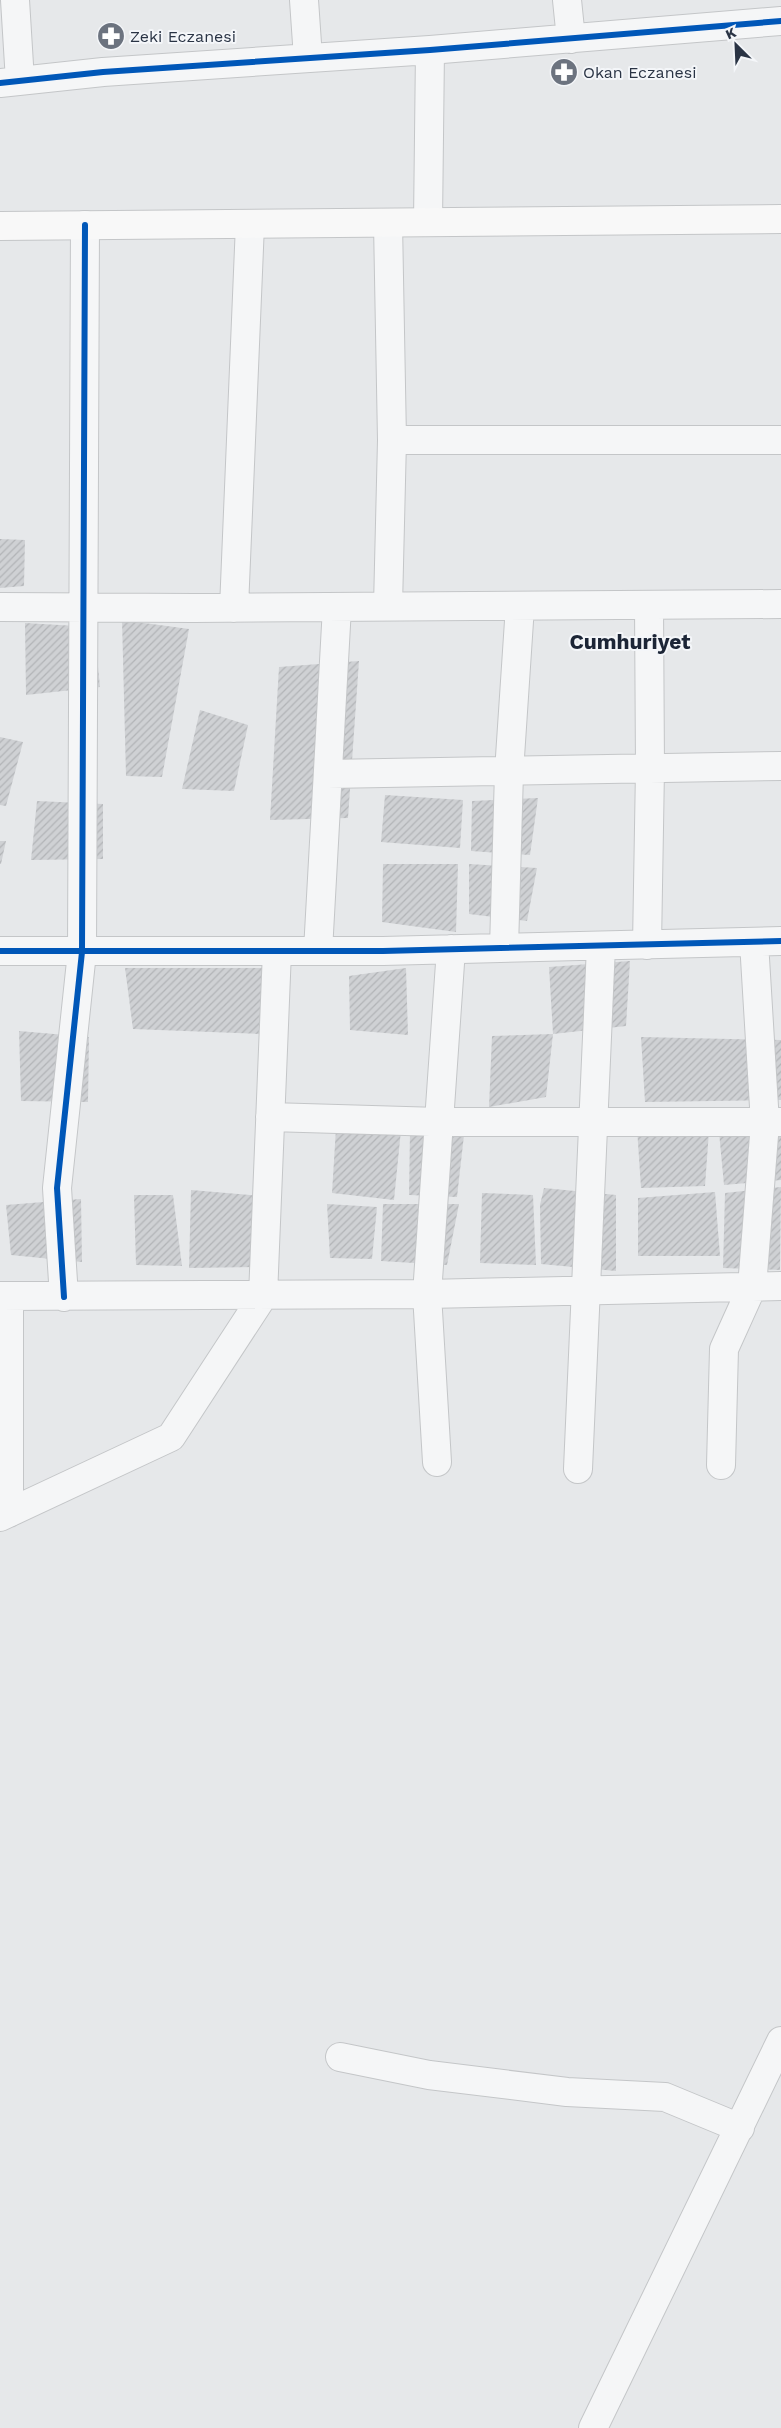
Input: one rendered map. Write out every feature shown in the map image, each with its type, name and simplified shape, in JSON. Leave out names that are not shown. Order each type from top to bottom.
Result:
[{"type":"street","points":[[15,0],[10,82],[103,72],[571,39],[771,14]]},
{"type":"street","points":[[304,0],[308,58]]},
{"type":"street","points":[[566,0],[571,39]]},
{"type":"street","points":[[428,222],[430,50]]},
{"type":"street","points":[[0,226],[781,219]]},
{"type":"street","points":[[388,223],[392,440],[388,606]]},
{"type":"street","points":[[234,608],[250,224]]},
{"type":"street","points":[[64,1297],[58,1188],[82,952],[85,225]]},
{"type":"street","points":[[392,440],[781,440]]},
{"type":"street","points":[[0,607],[234,608],[781,604]]},
{"type":"street","points":[[647,945],[650,769],[649,605]]},
{"type":"street","points":[[504,948],[510,772],[520,606]]},
{"type":"street","points":[[318,951],[337,607]]},
{"type":"street","points":[[328,774],[781,766]]},
{"type":"street","points":[[0,952],[451,950],[781,941]]},
{"type":"street","points":[[721,1465],[724,1349],[752,1287],[773,1123],[754,942]]},
{"type":"street","points":[[578,1469],[601,946]]},
{"type":"street","points":[[437,1462],[428,1294],[451,950]]},
{"type":"street","points":[[277,951],[263,1296],[172,1437],[4,1515],[4,1296],[64,1297],[263,1296],[428,1294],[781,1286]]},
{"type":"street","points":[[270,1117],[439,1122],[773,1123]]},
{"type":"street","points":[[593,2428],[781,2041]]},
{"type":"street","points":[[340,2057],[438,2076],[567,2092],[664,2097],[740,2128]]},
{"type":"building","points":[[0,539],[25,540],[24,586],[0,588]]},
{"type":"building","points":[[122,620],[189,629],[162,777],[126,776]]},
{"type":"building","points":[[25,623],[94,627],[100,687],[26,695]]},
{"type":"building","points":[[359,661],[348,818],[270,820],[279,667]]},
{"type":"building","points":[[200,710],[248,725],[234,791],[182,789]]},
{"type":"building","points":[[0,737],[23,742],[6,806],[0,805]]},
{"type":"building","points":[[385,795],[463,800],[460,848],[381,842]]},
{"type":"building","points":[[538,798],[530,855],[471,851],[472,801]]},
{"type":"building","points":[[37,801],[103,804],[103,859],[31,860]]},
{"type":"building","points":[[0,841],[6,841],[1,864],[0,864]]},
{"type":"building","points":[[383,864],[458,864],[456,932],[382,922]]},
{"type":"building","points":[[469,864],[537,868],[527,921],[469,914]]},
{"type":"building","points":[[630,961],[626,1026],[553,1034],[549,967]]},
{"type":"building","points":[[125,968],[291,968],[287,1035],[133,1029]]},
{"type":"building","points":[[406,968],[408,1035],[350,1030],[349,976]]},
{"type":"building","points":[[19,1031],[89,1037],[88,1102],[21,1101]]},
{"type":"building","points":[[553,1034],[546,1097],[489,1107],[492,1036]]},
{"type":"building","points":[[641,1037],[781,1040],[781,1100],[645,1102]]},
{"type":"building","points":[[465,1126],[457,1197],[409,1195],[410,1131]]},
{"type":"building","points":[[336,1128],[401,1130],[394,1200],[332,1193]]},
{"type":"building","points":[[637,1128],[709,1131],[705,1186],[641,1188]]},
{"type":"building","points":[[781,1129],[781,1180],[724,1185],[719,1132]]},
{"type":"building","points":[[781,1187],[780,1270],[723,1268],[725,1193]]},
{"type":"building","points":[[544,1188],[616,1195],[616,1271],[541,1264],[540,1205]]},
{"type":"building","points":[[191,1190],[262,1196],[258,1267],[189,1268]]},
{"type":"building","points":[[715,1192],[720,1256],[638,1256],[638,1198]]},
{"type":"building","points":[[482,1193],[533,1195],[536,1265],[480,1263]]},
{"type":"building","points":[[134,1195],[173,1195],[182,1266],[136,1265]]},
{"type":"building","points":[[81,1199],[82,1262],[11,1255],[6,1205]]},
{"type":"building","points":[[327,1204],[377,1207],[372,1259],[330,1258]]},
{"type":"building","points":[[383,1204],[459,1204],[447,1265],[381,1261]]},
{"type":"cycle path","points":[[0,83],[103,72],[430,50],[781,21]]},
{"type":"cycle path","points":[[64,1297],[57,1188],[82,952],[85,225]]},
{"type":"cycle path","points":[[0,951],[383,951],[781,941]]},
{"type":"place","name":"Zeki Eczanesi","points":[[111,36]]},
{"type":"place","name":"Okan Eczanesi","points":[[564,72]]},
{"type":"district","name":"Cumhuriyet","points":[[630,642]]}]
